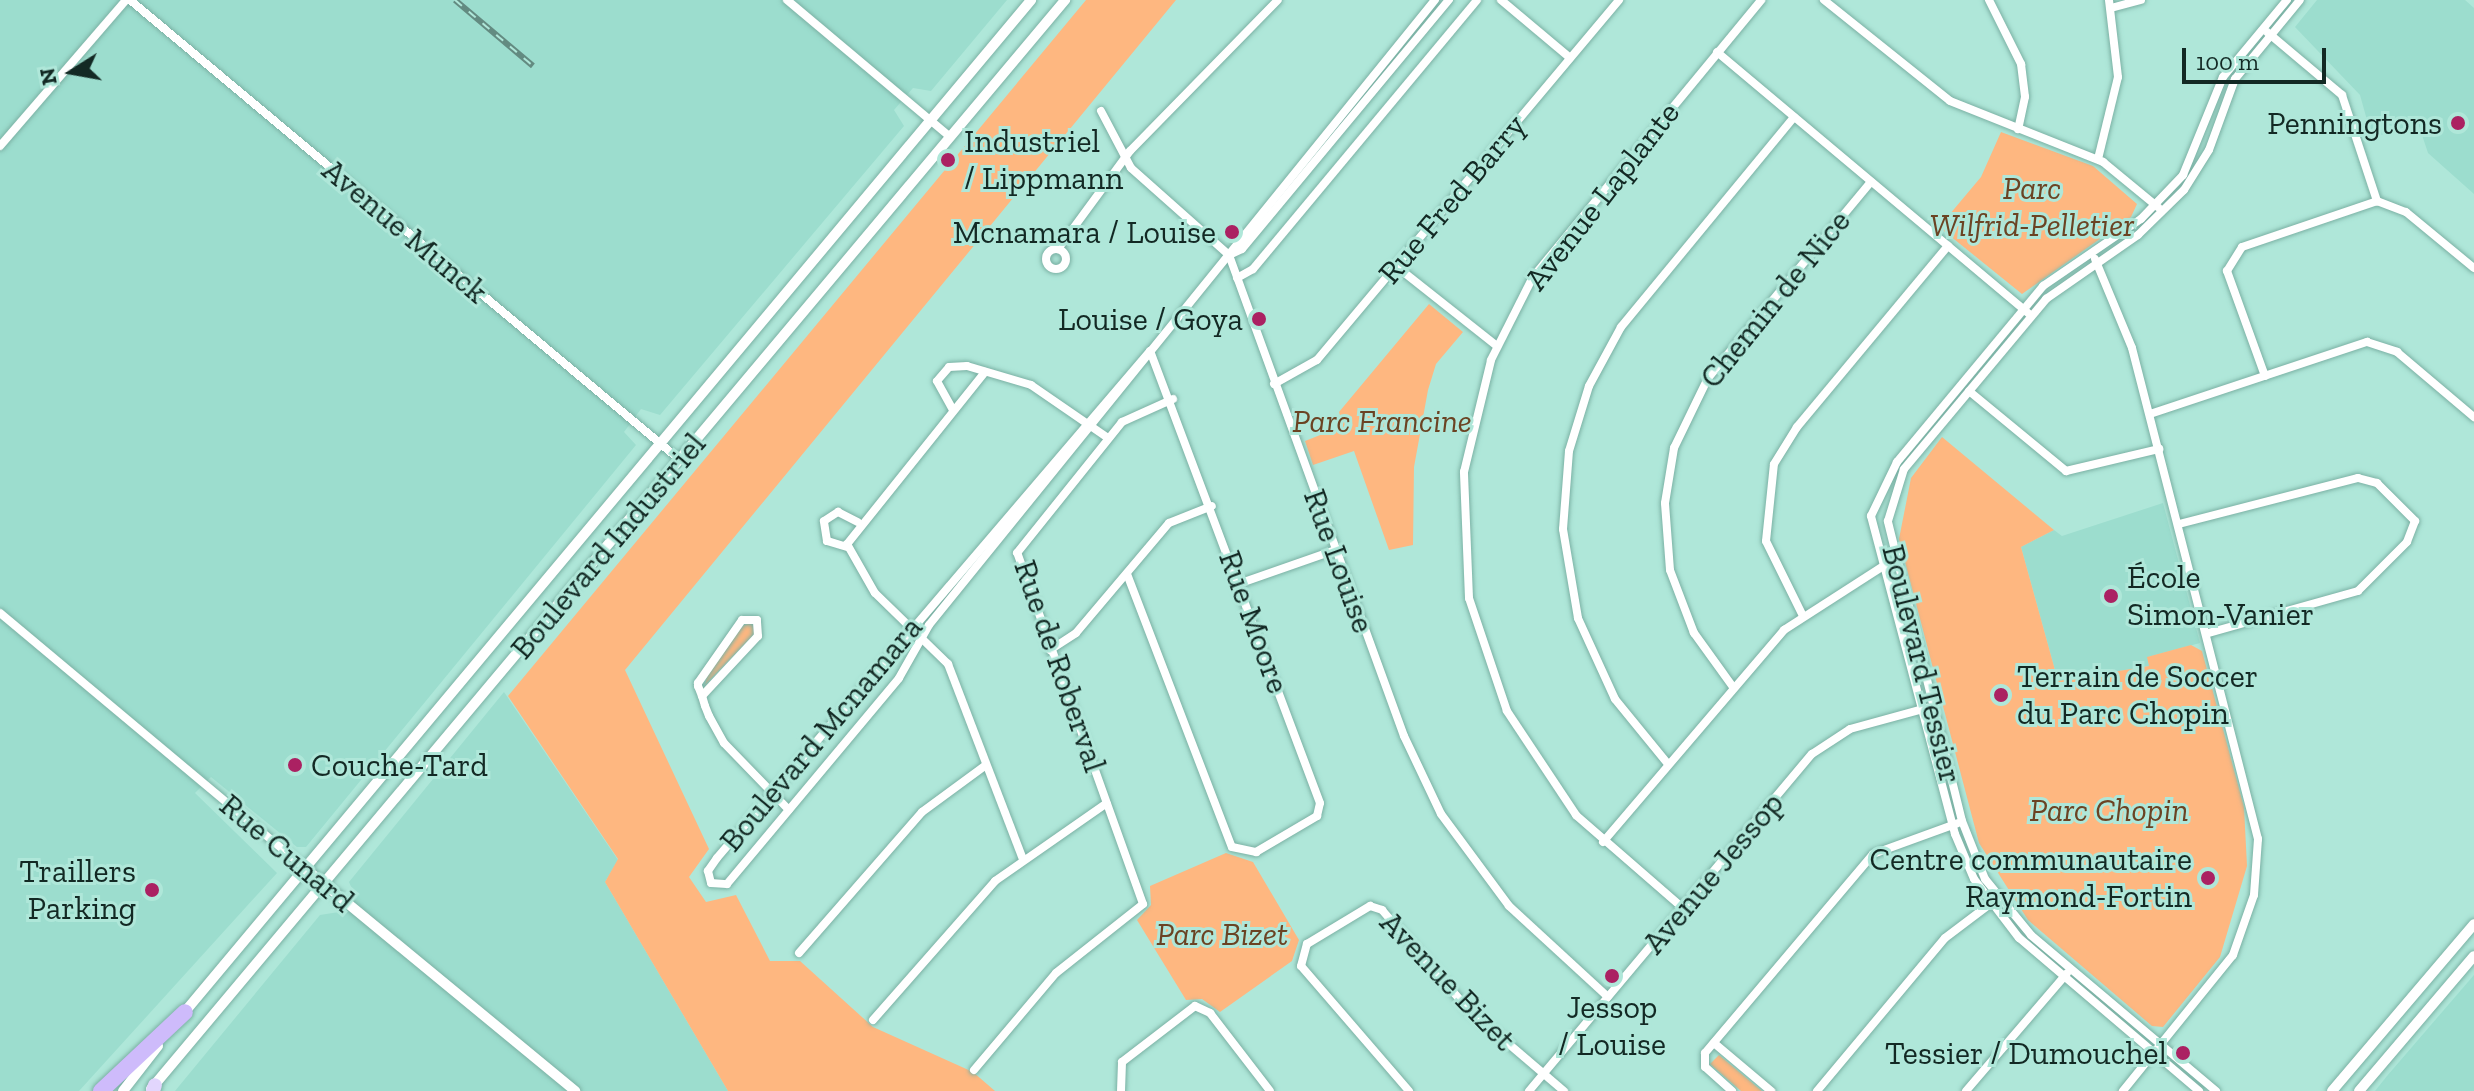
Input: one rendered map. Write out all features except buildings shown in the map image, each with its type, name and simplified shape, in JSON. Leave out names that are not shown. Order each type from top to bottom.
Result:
[{"type":"highway","points":[[101,1091],[185,1012]]},
{"type":"street","points":[[0,146],[128,0]]},
{"type":"street","name":"Avenue Munck","points":[[128,0],[680,460]]},
{"type":"street","points":[[787,0],[950,137]]},
{"type":"street","name":"Boulevard Industriel","points":[[123,1091],[185,1012],[1031,0]]},
{"type":"street","name":"Boulevard Industriel","points":[[153,1089],[1065,0]]},
{"type":"street","points":[[1058,249],[1124,161],[1278,0]]},
{"type":"street","name":"Boulevard Mcnamara","points":[[1150,351],[1085,419],[710,867],[711,883],[727,884],[905,670],[922,638],[1435,0]]},
{"type":"street","name":"Boulevard Mcnamara","points":[[1229,255],[1242,249],[1449,0]]},
{"type":"street","points":[[1237,278],[1253,269],[1477,0]]},
{"type":"street","points":[[1501,0],[1570,58]]},
{"type":"street","name":"Rue Fred Barry","points":[[1274,384],[1317,360],[1619,0]]},
{"type":"street","name":"Avenue Laplante","points":[[1684,909],[1603,842],[1521,739],[1474,624],[1464,553],[1464,472],[1497,346],[1544,261],[1761,0]]},
{"type":"street","points":[[1824,0],[1941,96],[2098,159],[2160,209]]},
{"type":"street","points":[[1989,0],[2021,64],[2025,97],[2018,129]]},
{"type":"street","points":[[2098,159],[2118,77],[2110,4],[2141,0]]},
{"type":"street","name":"Boulevard Tessier","points":[[2216,1091],[1994,901],[1962,821],[1871,522],[1880,487],[2028,312],[2093,257],[2160,209],[2205,159],[2233,84],[2287,0]]},
{"type":"street","name":"Boulevard Tessier","points":[[2267,32],[2300,0]]},
{"type":"street","points":[[2267,32],[2342,95],[2377,201]]},
{"type":"street","points":[[1717,52],[2028,312]]},
{"type":"street","name":"Rue Louise","points":[[1101,111],[1124,161],[1229,255],[1413,758],[1446,823],[1509,906],[1608,997]]},
{"type":"street","points":[[1668,764],[1615,699],[1578,618],[1563,529],[1569,451],[1615,336],[1794,117]]},
{"type":"street","name":"Chemin de Nice","points":[[1733,687],[1694,633],[1673,581],[1664,514],[1671,459],[1708,378],[1871,182]]},
{"type":"street","points":[[2265,376],[2228,276],[2229,258],[2247,245],[2377,201],[2406,212],[2474,268]]},
{"type":"street","points":[[1802,614],[1780,582],[1766,541],[1774,464],[1791,434],[1948,246]]},
{"type":"street","points":[[2093,257],[2129,338],[2254,806],[2256,880],[2229,963],[2123,1091]]},
{"type":"street","points":[[1396,266],[1497,346]]},
{"type":"street","name":"Boulevard Tessier","points":[[2028,312],[1900,478],[1888,521],[1893,563],[1952,824],[1994,901],[2064,977],[2199,1091]]},
{"type":"street","points":[[2150,414],[2351,344],[2377,344],[2474,417]]},
{"type":"street","name":"Rue Moore","points":[[1127,574],[1227,838],[1242,853],[1259,850],[1321,807],[1173,399],[1150,351]]},
{"type":"street","points":[[953,410],[937,389],[942,372],[959,365],[1031,385],[1085,419],[1108,438]]},
{"type":"street","points":[[847,547],[858,522],[985,372]]},
{"type":"street","points":[[1969,391],[2066,471],[2159,449]]},
{"type":"street","name":"Rue de Roberval","points":[[974,1070],[1056,973],[1143,901],[1050,650],[1017,550],[1108,438],[1137,410],[1173,399]]},
{"type":"street","points":[[2179,524],[2358,478],[2377,483],[2415,521],[2407,542],[2358,591],[2209,633]]},
{"type":"street","points":[[1050,650],[1073,637],[1172,520],[1212,506]]},
{"type":"street","points":[[858,522],[838,512],[824,521],[827,541],[847,547],[875,593],[950,669],[1022,857]]},
{"type":"street","points":[[1241,583],[1335,550]]},
{"type":"street","points":[[1603,842],[1733,687],[1802,614],[1882,566],[1893,563]]},
{"type":"street","name":"Rue Cunard","points":[[0,613],[575,1091]]},
{"type":"street","points":[[702,696],[758,636],[757,620],[742,620],[701,669],[702,696],[724,743],[789,810]]},
{"type":"street","name":"Avenue Jessop","points":[[1529,1091],[1817,749],[1850,729],[1927,708]]},
{"type":"street","points":[[799,953],[910,823],[986,765]]},
{"type":"street","points":[[873,1020],[1022,857],[1107,803]]},
{"type":"street","points":[[1732,1091],[1703,1065],[1714,1043],[1873,854],[1962,821]]},
{"type":"street","points":[[1817,1091],[1940,943],[1994,901]]},
{"type":"street","name":"Avenue Bizet","points":[[1409,1091],[1301,966],[1307,944],[1370,906],[1382,910],[1460,1001],[1543,1074]]},
{"type":"street","points":[[2332,1091],[2474,924]]},
{"type":"street","points":[[2359,1091],[2474,956]]},
{"type":"street","points":[[1966,1091],[2070,969]]},
{"type":"street","points":[[1121,1091],[1123,1061],[1195,1006],[1210,1013],[1270,1091]]},
{"type":"street","points":[[1714,1043],[1771,1091]]},
{"type":"street","points":[[1543,1074],[1564,1091]]},
{"type":"shaded area","points":[[0,0],[1007,0],[931,91],[913,88],[894,110],[904,126],[660,415],[641,409],[624,432],[636,445],[306,847],[297,847],[211,777],[195,793],[277,873],[79,1091],[0,1091]]},
{"type":"shaded area","points":[[2317,0],[2465,0],[2474,8],[2474,194],[2428,153],[2418,123],[2372,138],[2360,95],[2295,27]]},
{"type":"shaded area","name":"École Simon-Vanier","points":[[2163,503],[2200,643],[2148,657],[2149,666],[2058,681],[2021,547],[2054,530],[2062,536]]},
{"type":"shaded area","points":[[504,692],[618,860],[605,882],[728,1091],[175,1091],[320,915],[339,912],[353,891],[349,882]]},
{"type":"shaded area","points":[[2474,975],[2474,1091],[2375,1091],[2387,1076]]},
{"type":"green space","points":[[1086,0],[1176,0],[625,670],[709,849],[689,877],[706,902],[736,895],[770,961],[800,961],[873,1027],[973,1072],[995,1091],[728,1091],[605,882],[618,859],[508,696]]},
{"type":"green space","name":"Parc Wilfrid-Pelletier","points":[[2001,132],[2093,166],[2137,204],[2131,217],[2022,294],[1939,227],[1981,177]]},
{"type":"green space","name":"Parc Francine","points":[[1429,304],[1463,332],[1436,364],[1428,390],[1414,467],[1413,545],[1389,550],[1354,451],[1313,465],[1305,441],[1343,426],[1339,412]]},
{"type":"green space","name":"Parc Chopin","points":[[1942,437],[2054,530],[2021,547],[2058,681],[2149,666],[2147,657],[2191,645],[2202,651],[2244,807],[2247,866],[2220,957],[2163,1027],[2152,1026],[2028,920],[1979,843],[1899,539],[1911,478]]},
{"type":"green space","points":[[752,623],[755,633],[705,685],[709,666],[744,625]]},
{"type":"green space","name":"Parc Bizet","points":[[1226,853],[1253,862],[1299,940],[1292,961],[1220,1012],[1202,999],[1186,1000],[1137,920],[1151,905],[1150,886]]},
{"type":"green space","points":[[1719,1055],[1762,1091],[1741,1091],[1710,1064]]},
{"type":"railway","points":[[455,0],[533,66]]},
{"type":"place","name":"Penningtons","points":[[2458,123]]},
{"type":"place","name":"Industriel / Lippmann","points":[[948,160]]},
{"type":"place","name":"Mcnamara / Louise","points":[[1232,232]]},
{"type":"place","name":"Louise / Goya","points":[[1259,319]]},
{"type":"place","name":"École Simon-Vanier","points":[[2111,596]]},
{"type":"place","name":"Terrain de Soccer du Parc Chopin","points":[[2001,695]]},
{"type":"place","name":"Couche-Tard","points":[[295,765]]},
{"type":"place","name":"Centre communautaire Raymond-Fortin","points":[[2208,878]]},
{"type":"place","name":"Traillers Parking","points":[[152,890]]},
{"type":"place","name":"Jessop / Louise","points":[[1612,976]]},
{"type":"place","name":"Tessier / Dumouchel","points":[[2183,1053]]}]
